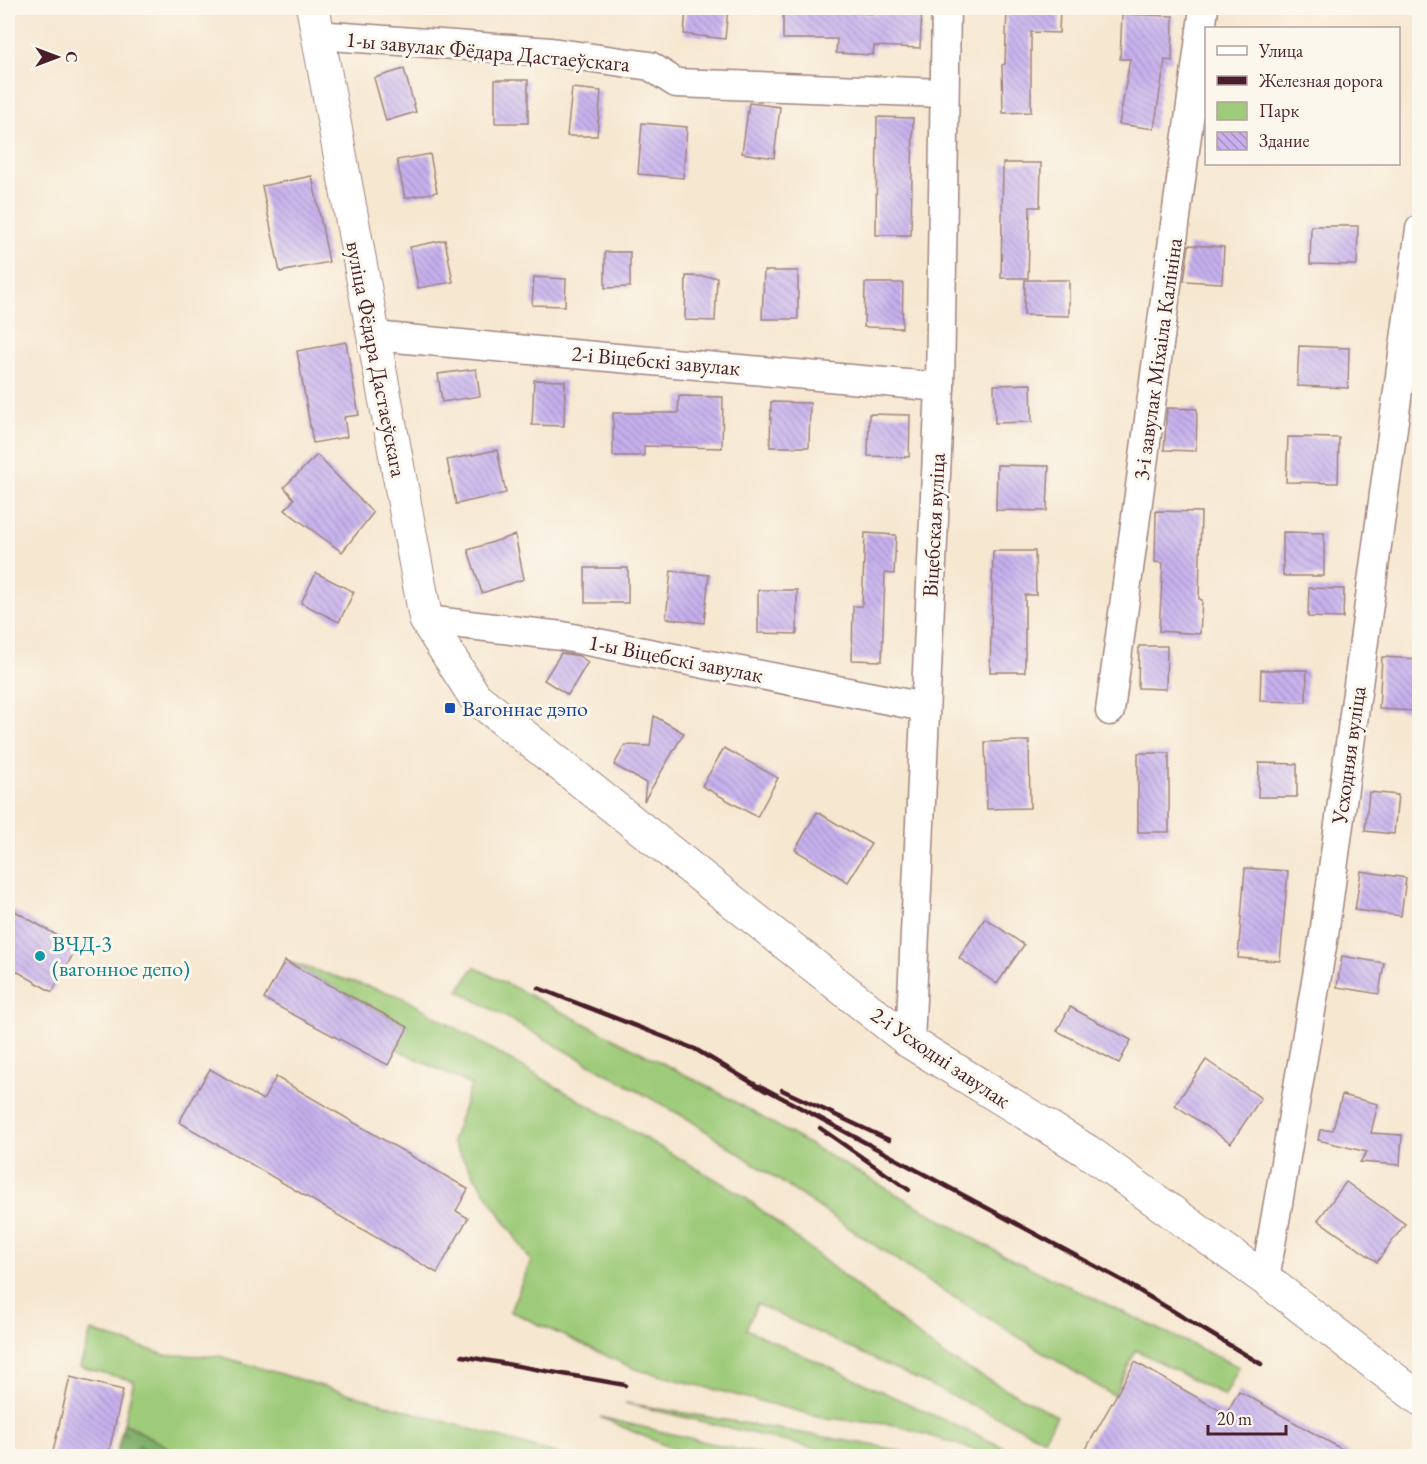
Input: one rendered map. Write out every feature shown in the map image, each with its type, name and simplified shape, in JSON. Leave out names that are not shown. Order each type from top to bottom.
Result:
[{"type":"street","name":"Віцебская вуліца","points":[[910,1042],[940,387],[946,8]]},
{"type":"street","name":"3-і завулак Міхаіла Калініна","points":[[1110,711],[1204,8]]},
{"type":"street","name":"1-ы завулак Фёдара Дастаеўскага","points":[[315,21],[650,66],[676,83],[943,93]]},
{"type":"street","name":"вуліца Фёдара Дастаеўскага","points":[[315,21],[426,620],[475,697]]},
{"type":"street","name":"Усходняя вуліца","points":[[1265,1279],[1324,935],[1419,229]]},
{"type":"street","name":"2-і Віцебскі завулак","points":[[373,336],[940,387]]},
{"type":"street","name":"1-ы Віцебскі завулак","points":[[426,620],[562,636],[924,707]]},
{"type":"street","name":"2-і Усходні завулак","points":[[475,697],[910,1042],[1087,1151],[1265,1279],[1419,1399]]},
{"type":"green space","points":[[285,961],[402,997],[741,1194],[944,1356],[1057,1416],[1044,1439],[757,1304],[746,1329],[1022,1456],[993,1456],[896,1425],[825,1418],[635,1369],[510,1311],[531,1261],[452,1142],[471,1085],[396,1049],[407,1026]]},
{"type":"green space","points":[[474,967],[709,1087],[1003,1255],[1239,1367],[1225,1396],[1136,1350],[1114,1396],[928,1281],[688,1119],[459,991]]},
{"type":"green space","points":[[91,1331],[166,1355],[219,1356],[564,1456],[168,1456],[169,1448],[124,1423],[134,1381],[80,1367]]},
{"type":"green space","points":[[625,1403],[877,1446],[921,1456],[845,1456]]},
{"type":"green space","points":[[600,1417],[765,1456],[689,1456]]},
{"type":"green space","points":[[124,1423],[169,1448],[168,1456],[116,1456]]},
{"type":"building","points":[[686,8],[728,8],[725,39],[684,34]]},
{"type":"building","points":[[882,8],[922,8],[920,48],[874,46],[873,55],[836,53],[837,39],[783,39],[783,10],[881,14]]},
{"type":"building","points":[[1007,8],[1060,8],[1059,33],[1031,32],[1031,112],[1003,113],[1002,65],[1005,64]]},
{"type":"building","points":[[1122,14],[1173,16],[1172,61],[1165,60],[1154,129],[1119,124],[1130,59],[1120,59]]},
{"type":"building","points":[[404,69],[416,112],[386,121],[374,78]]},
{"type":"building","points":[[495,80],[528,80],[528,123],[495,123]]},
{"type":"building","points":[[572,88],[601,91],[597,136],[567,136]]},
{"type":"building","points":[[749,103],[780,107],[774,158],[742,153]]},
{"type":"building","points":[[877,117],[913,118],[911,235],[876,235]]},
{"type":"building","points":[[642,123],[687,127],[683,178],[638,174]]},
{"type":"building","points":[[430,154],[437,192],[405,198],[397,160]]},
{"type":"building","points":[[1003,163],[1041,163],[1040,207],[1030,207],[1028,278],[1001,278]]},
{"type":"building","points":[[312,176],[329,262],[280,272],[262,186]]},
{"type":"building","points":[[1311,226],[1358,226],[1357,265],[1310,264]]},
{"type":"building","points":[[445,240],[453,282],[418,288],[410,247]]},
{"type":"building","points":[[1189,245],[1224,247],[1222,283],[1184,281]]},
{"type":"building","points":[[605,252],[630,252],[630,287],[605,288]]},
{"type":"building","points":[[764,271],[798,271],[798,319],[762,319]]},
{"type":"building","points":[[686,276],[717,277],[715,321],[685,320]]},
{"type":"building","points":[[534,277],[566,279],[565,306],[532,305]]},
{"type":"building","points":[[1025,280],[1069,280],[1069,316],[1024,315]]},
{"type":"building","points":[[865,283],[903,283],[902,328],[864,327]]},
{"type":"building","points":[[346,342],[359,415],[344,417],[347,437],[313,443],[297,351]]},
{"type":"building","points":[[1299,346],[1349,348],[1348,388],[1297,386]]},
{"type":"building","points":[[476,369],[480,396],[442,402],[438,374]]},
{"type":"building","points":[[534,380],[565,381],[564,426],[532,425]]},
{"type":"building","points":[[1031,384],[1032,422],[995,423],[994,385]]},
{"type":"building","points":[[679,396],[723,397],[722,448],[644,446],[644,456],[613,456],[613,413],[678,413]]},
{"type":"building","points":[[771,402],[810,403],[809,447],[770,447]]},
{"type":"building","points":[[1167,408],[1197,409],[1196,451],[1164,450]]},
{"type":"building","points":[[869,414],[910,415],[909,457],[868,456]]},
{"type":"building","points":[[1288,437],[1339,438],[1338,483],[1286,482]]},
{"type":"building","points":[[497,450],[506,493],[456,504],[447,460]]},
{"type":"building","points":[[317,455],[373,513],[342,552],[285,510],[294,499],[284,487]]},
{"type":"building","points":[[997,465],[1049,466],[1047,511],[996,510]]},
{"type":"building","points":[[1156,511],[1201,512],[1200,634],[1159,631],[1163,563],[1155,562]]},
{"type":"building","points":[[1283,532],[1324,533],[1324,576],[1283,576]]},
{"type":"building","points":[[865,533],[896,535],[894,574],[885,573],[882,661],[852,660],[853,606],[862,606]]},
{"type":"building","points":[[515,535],[524,579],[482,593],[468,550]]},
{"type":"building","points":[[993,551],[1035,551],[1036,595],[1025,595],[1025,672],[990,672]]},
{"type":"building","points":[[585,568],[628,568],[628,603],[585,603]]},
{"type":"building","points":[[671,571],[709,575],[704,623],[666,618]]},
{"type":"building","points":[[316,573],[354,592],[339,622],[301,603]]},
{"type":"building","points":[[1309,588],[1344,589],[1343,618],[1308,617]]},
{"type":"building","points":[[758,590],[797,590],[797,634],[758,633]]},
{"type":"building","points":[[1139,646],[1167,646],[1166,689],[1138,688]]},
{"type":"building","points":[[561,653],[579,656],[588,662],[568,695],[544,680]]},
{"type":"building","points":[[1382,657],[1419,659],[1416,711],[1379,709]]},
{"type":"building","points":[[1261,670],[1307,670],[1306,702],[1260,701]]},
{"type":"building","points":[[654,716],[684,733],[644,801],[646,783],[614,765],[625,745],[650,746]]},
{"type":"building","points":[[1029,741],[1030,808],[987,809],[985,742]]},
{"type":"building","points":[[724,748],[778,778],[757,817],[702,786]]},
{"type":"building","points":[[1138,753],[1169,753],[1169,832],[1138,832]]},
{"type":"building","points":[[1259,763],[1297,764],[1297,797],[1258,797]]},
{"type":"building","points":[[1369,792],[1398,795],[1394,834],[1365,831]]},
{"type":"building","points":[[817,812],[871,844],[848,882],[795,850]]},
{"type":"building","points":[[1245,868],[1288,871],[1280,961],[1238,958]]},
{"type":"building","points":[[1361,871],[1406,878],[1401,916],[1355,910]]},
{"type":"building","name":"ВЧД-3 (вагонное депо)","points":[[8,907],[77,947],[52,992],[8,966]]},
{"type":"building","points":[[985,918],[1024,945],[997,984],[959,958]]},
{"type":"building","points":[[1342,956],[1384,963],[1379,994],[1337,987]]},
{"type":"building","points":[[285,961],[408,1027],[388,1065],[264,999]]},
{"type":"building","points":[[1070,1007],[1131,1040],[1119,1063],[1057,1031]]},
{"type":"building","points":[[1206,1060],[1261,1098],[1231,1143],[1175,1105]]},
{"type":"building","points":[[210,1069],[263,1100],[276,1077],[468,1189],[456,1211],[468,1218],[437,1273],[179,1122]]},
{"type":"building","points":[[1342,1095],[1378,1104],[1371,1133],[1402,1135],[1400,1165],[1360,1162],[1367,1152],[1318,1140],[1320,1130],[1333,1130]]},
{"type":"building","points":[[1346,1182],[1405,1224],[1377,1262],[1318,1220]]},
{"type":"building","points":[[1135,1362],[1226,1414],[1239,1391],[1354,1456],[1082,1456]]},
{"type":"building","points":[[70,1377],[123,1390],[108,1456],[52,1456]]},
{"type":"railway","points":[[538,988],[695,1049],[766,1091]]},
{"type":"railway","points":[[760,1086],[1123,1281],[1261,1364]]},
{"type":"railway","points":[[782,1090],[889,1140]]},
{"type":"railway","points":[[820,1128],[909,1190]]},
{"type":"railway","points":[[462,1356],[625,1385]]},
{"type":"place","name":"Вагоннае дэпо","points":[[450,708]]},
{"type":"place","name":"ВЧД-3 (вагонное депо)","points":[[40,956]]}]
